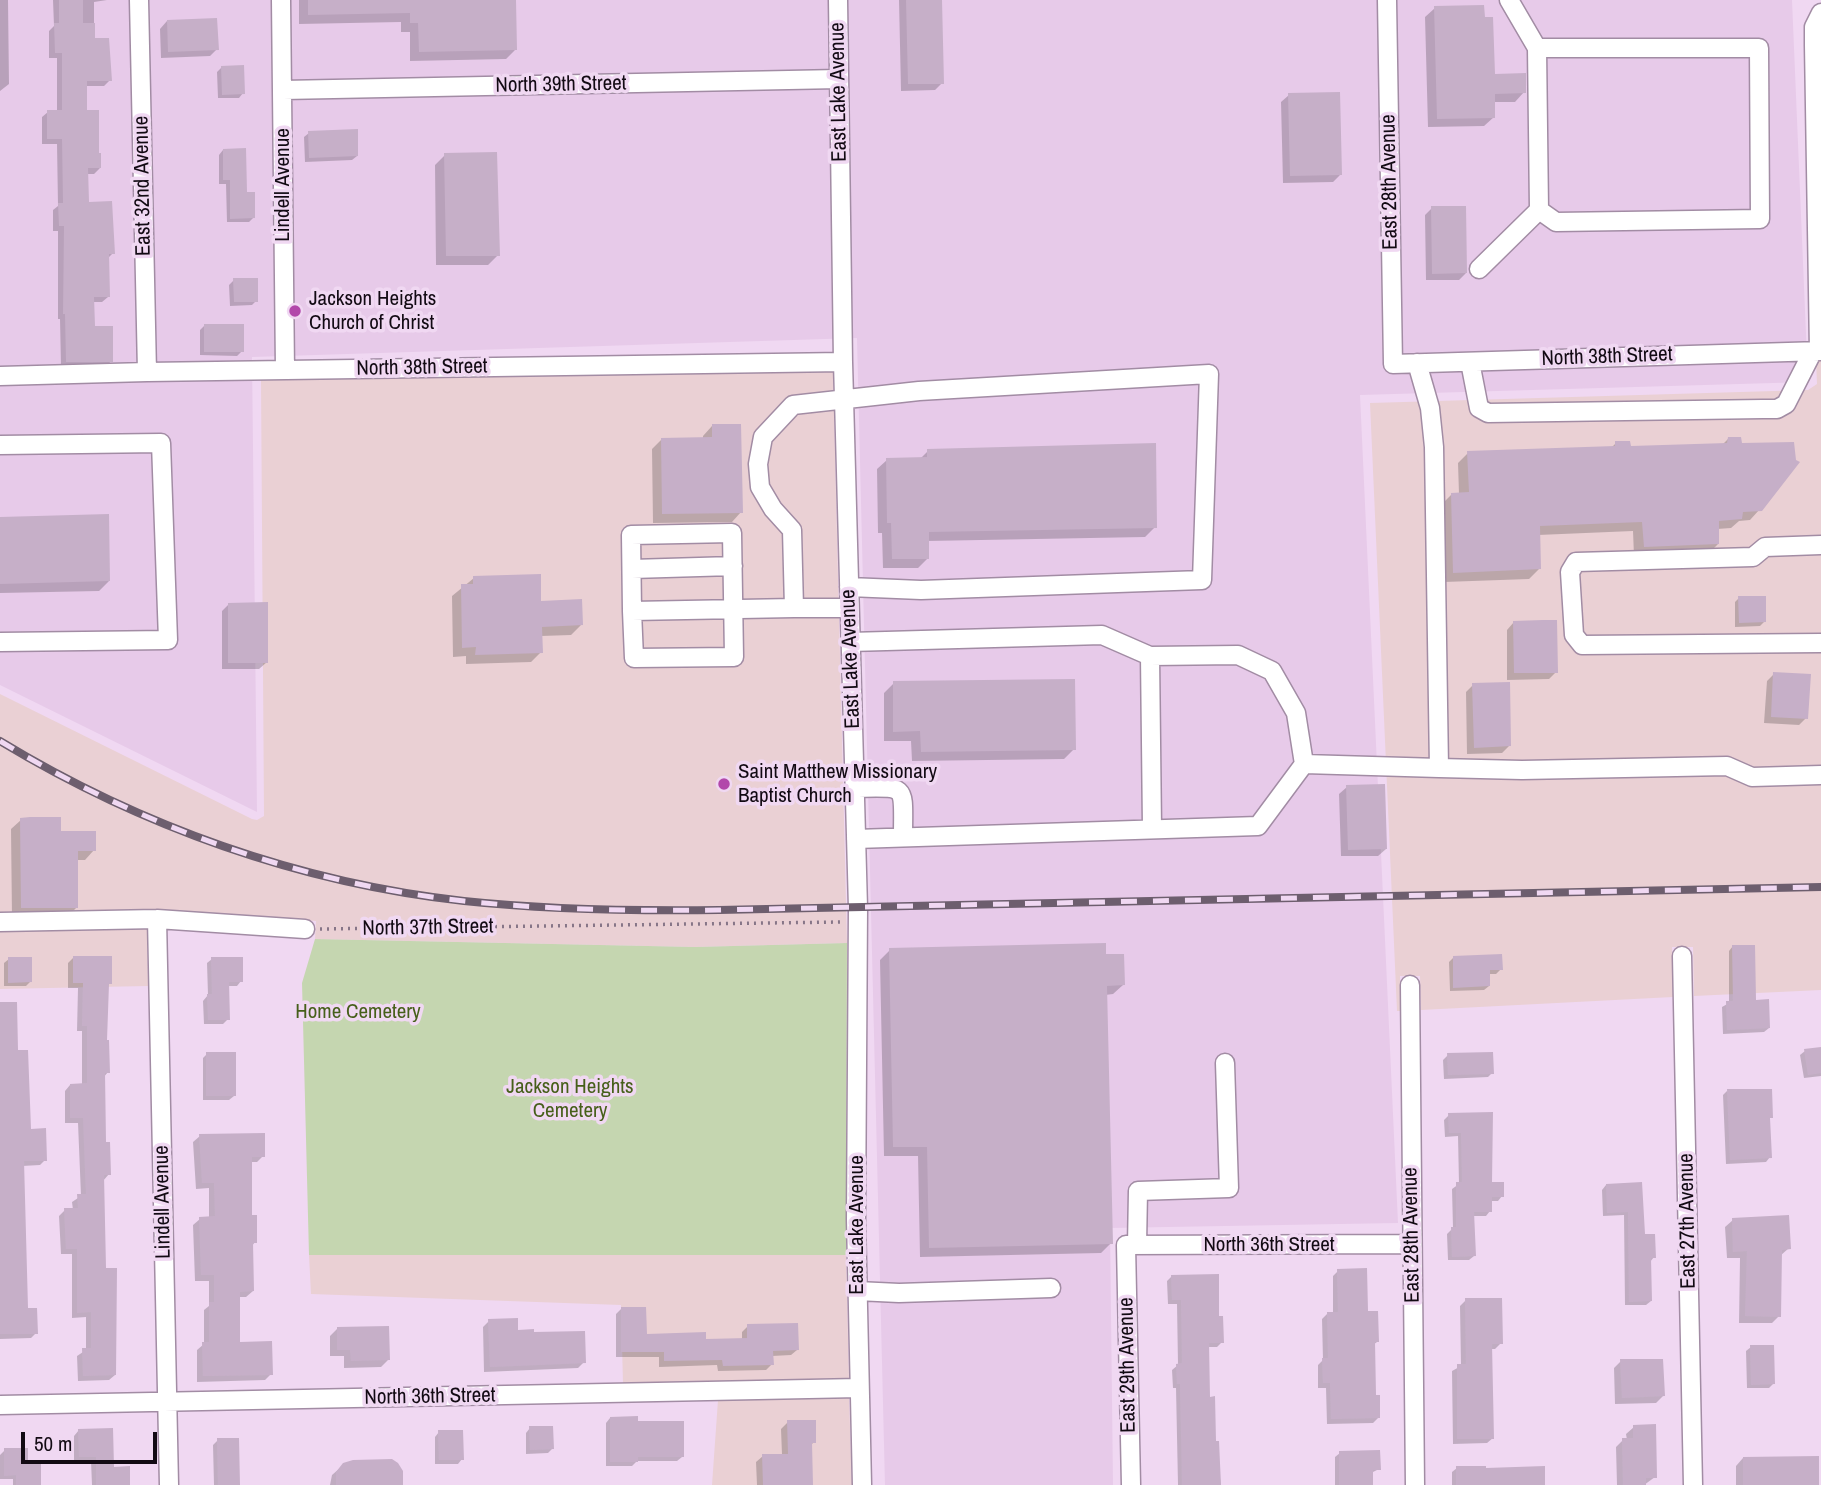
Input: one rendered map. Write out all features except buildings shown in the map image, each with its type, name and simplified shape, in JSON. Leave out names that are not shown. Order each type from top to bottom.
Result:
[{"type":"street","name":"East 32nd Avenue","points":[[139,0],[147,372]]},
{"type":"street","name":"Lindell Avenue","points":[[281,0],[285,370]]},
{"type":"street","name":"East Lake Avenue","points":[[838,0],[843,362],[856,839],[857,1291],[862,1485]]},
{"type":"street","name":"East 28th Avenue","points":[[1387,0],[1393,364]]},
{"type":"street","points":[[1479,269],[1539,210],[1537,48],[1509,0]]},
{"type":"street","points":[[1470,362],[1479,408],[1488,413],[1777,409],[1786,404],[1818,351],[1818,52],[1814,27],[1821,13]]},
{"type":"street","points":[[1537,48],[1759,48],[1760,219],[1556,222],[1539,210]]},
{"type":"street","name":"North 39th Street","points":[[283,90],[839,79]]},
{"type":"street","name":"North 38th Street","points":[[1393,364],[1818,351]]},
{"type":"street","name":"North 38th Street","points":[[0,376],[843,362]]},
{"type":"street","points":[[1417,363],[1430,408],[1434,447],[1439,768]]},
{"type":"street","points":[[794,608],[792,530],[773,509],[760,487],[758,464],[763,437],[793,405],[919,390],[1209,374],[1202,580],[921,590],[849,587]]},
{"type":"street","points":[[0,445],[161,443],[168,640],[0,642]]},
{"type":"street","points":[[732,533],[734,657],[634,659],[632,569],[631,535],[732,533]]},
{"type":"street","points":[[1821,545],[1765,547],[1753,557],[1576,562],[1570,572],[1574,635],[1582,645],[1821,643]]},
{"type":"street","points":[[632,569],[733,566]]},
{"type":"street","points":[[632,611],[849,608]]},
{"type":"street","points":[[850,642],[1102,635],[1150,656],[1238,655],[1272,671],[1296,713],[1304,764],[1258,826],[856,839]]},
{"type":"street","points":[[1150,656],[1152,828]]},
{"type":"street","points":[[1304,764],[1522,770],[1727,766],[1752,777],[1821,775]]},
{"type":"street","points":[[854,788],[893,787],[899,790],[903,797],[904,837]]},
{"type":"street","name":"Lindell Avenue","points":[[157,919],[169,1485]]},
{"type":"street","points":[[0,922],[157,919],[305,929]]},
{"type":"street","name":"East 27th Avenue","points":[[1682,956],[1693,1485]]},
{"type":"street","name":"East 28th Avenue","points":[[1410,985],[1415,1485]]},
{"type":"street","name":"East 29th Avenue","points":[[1131,1485],[1131,1245],[1138,1191],[1229,1188],[1225,1063]]},
{"type":"street","name":"North 36th Street","points":[[1131,1245],[1412,1244]]},
{"type":"street","points":[[857,1291],[899,1293],[1051,1288]]},
{"type":"street","name":"North 36th Street","points":[[0,1405],[859,1388]]},
{"type":"path","name":"North 37th Street","points":[[305,929],[857,922]]},
{"type":"shaded area","points":[[0,0],[1792,0],[1808,382],[1360,395],[1398,1223],[1110,1228],[1113,1485],[885,1485],[857,338],[252,357],[257,812],[0,685]]},
{"type":"shaded area","points":[[1816,360],[1821,360],[1821,990],[1694,996],[1693,947],[1672,947],[1673,997],[1421,1010],[1420,976],[1400,976],[1400,1011],[1397,1011],[1370,403],[1808,390],[1817,384]]},
{"type":"shaded area","points":[[833,372],[847,943],[695,947],[315,939],[316,921],[167,910],[0,912],[0,694],[252,819],[257,820],[264,816],[261,380]]},
{"type":"shaded area","points":[[147,929],[148,986],[0,989],[0,931]]},
{"type":"shaded area","points":[[309,1255],[846,1255],[849,1379],[623,1384],[621,1305],[311,1294]]},
{"type":"shaded area","points":[[849,1398],[852,1485],[712,1485],[718,1400]]},
{"type":"green space","name":"Jackson Heights Cemetery","points":[[315,939],[695,947],[847,943],[846,1255],[309,1255],[302,983]]},
{"type":"railway","points":[[0,741],[53,772],[108,799],[223,846],[342,880],[403,892],[496,904],[591,909],[719,910],[1821,887]]},
{"type":"place","name":"Jackson Heights Church of Christ","points":[[295,311]]},
{"type":"place","name":"Saint Matthew Missionary Baptist Church","points":[[724,784]]},
{"type":"park label","name":"Home Cemetery","points":[[358,1012]]}]
